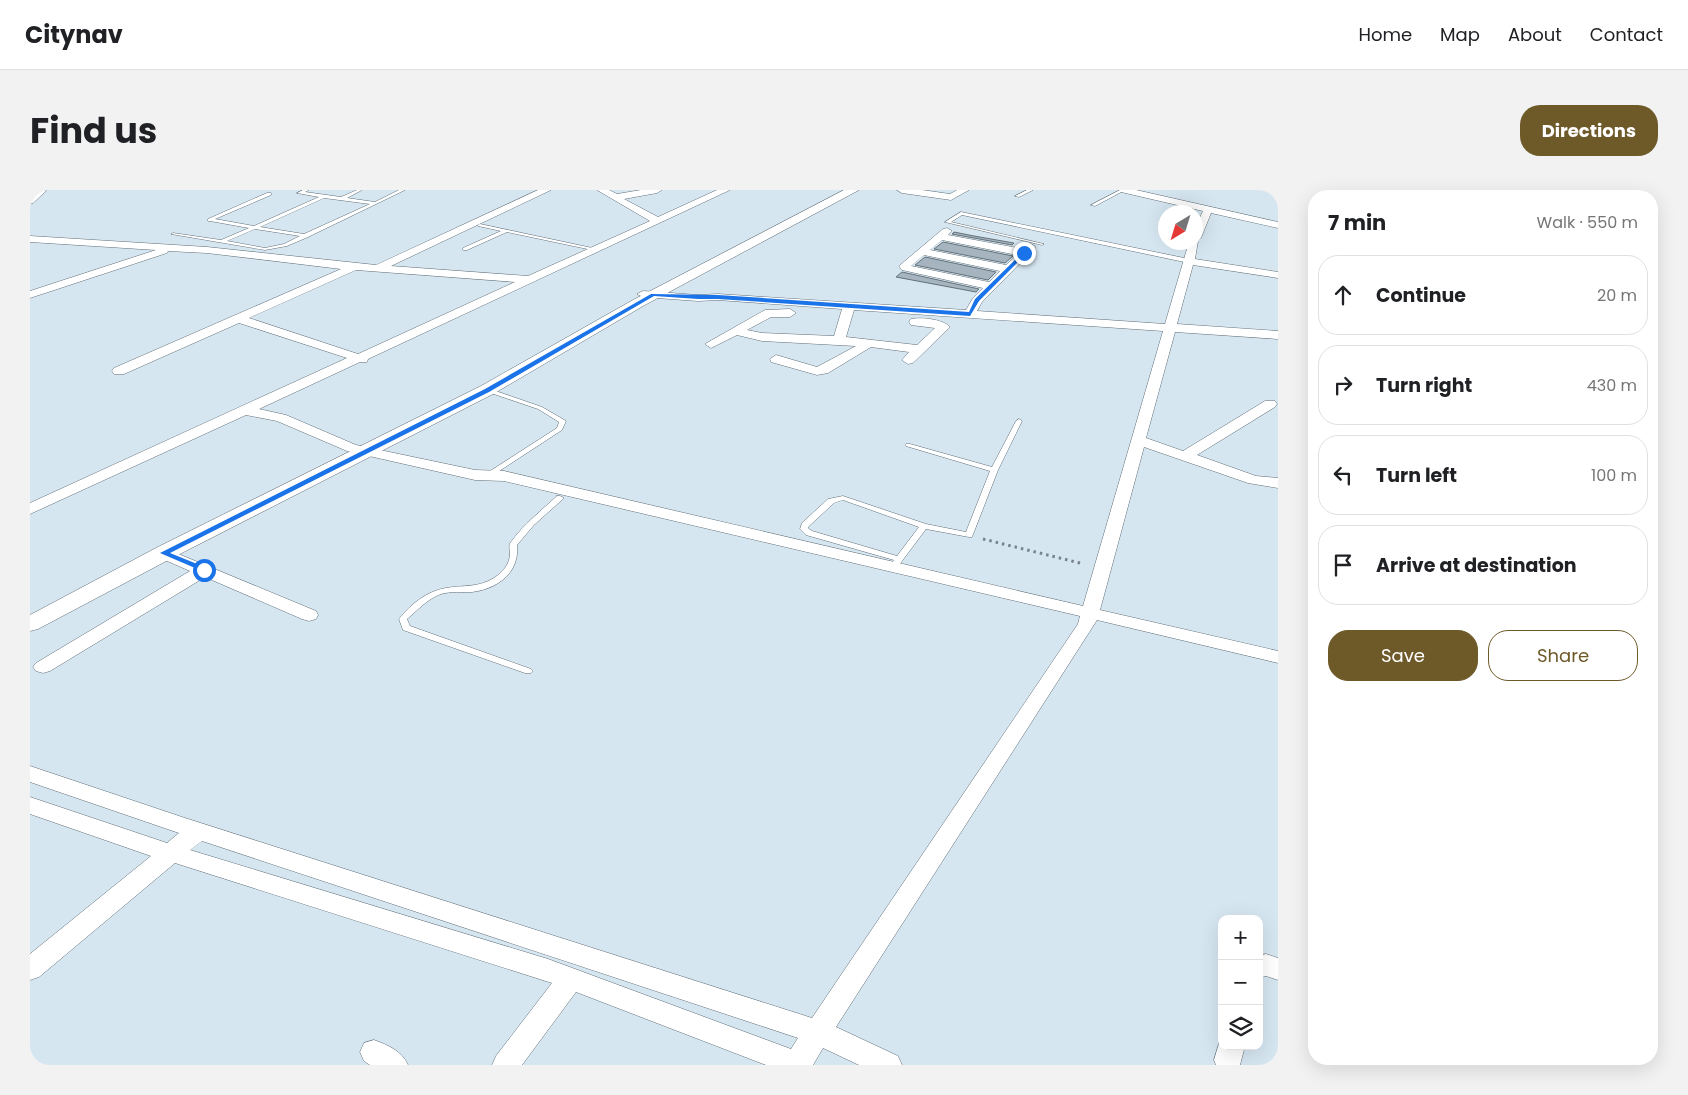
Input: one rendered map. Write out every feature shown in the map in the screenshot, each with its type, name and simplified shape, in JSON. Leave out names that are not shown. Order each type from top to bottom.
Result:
[{"type":"street","points":[[30,201],[42,190]]},
{"type":"street","points":[[379,268],[546,190]]},
{"type":"street","points":[[602,190],[658,221]]},
{"type":"street","points":[[617,198],[657,190]]},
{"type":"street","points":[[30,510],[724,190]]},
{"type":"street","points":[[30,624],[841,190]]},
{"type":"street","points":[[30,613],[359,449],[487,390],[648,294],[853,190]]},
{"type":"street","points":[[902,190],[951,196],[964,190]]},
{"type":"street","points":[[1124,190],[1278,225]]},
{"type":"street","points":[[1203,218],[1208,210]]},
{"type":"street","points":[[990,286],[904,266],[943,234],[1032,248]]},
{"type":"street","points":[[30,239],[207,250],[353,267],[531,280]]},
{"type":"street","points":[[30,295],[174,248]]},
{"type":"street","points":[[970,314],[977,300],[990,286],[1032,248]]},
{"type":"street","points":[[30,805],[171,853],[570,978],[797,1065],[1089,618],[1137,440],[1192,250]]},
{"type":"street","points":[[923,252],[1008,269]]},
{"type":"street","points":[[1189,261],[1278,275]]},
{"type":"street","points":[[119,371],[240,319],[353,267]]},
{"type":"street","points":[[648,294],[698,298],[718,302],[847,312],[1170,331],[1278,335]]},
{"type":"street","points":[[839,340],[847,312]]},
{"type":"street","points":[[847,312],[944,327],[908,360]]},
{"type":"street","points":[[711,344],[769,313],[847,312],[970,314],[1278,341]]},
{"type":"street","points":[[240,319],[362,358]]},
{"type":"street","points":[[736,331],[762,337],[839,340],[918,349]]},
{"type":"street","points":[[776,359],[817,371],[823,370],[870,343]]},
{"type":"street","points":[[1185,456],[1270,408]]},
{"type":"street","points":[[247,411],[281,418],[359,449],[482,475],[504,476],[896,563],[1278,670]]},
{"type":"street","points":[[1137,440],[1254,480],[1278,484]]},
{"type":"street","points":[[482,475],[496,484],[1089,618],[1278,657]]},
{"type":"street","points":[[164,553],[309,614]]},
{"type":"street","points":[[43,667],[204,570]]},
{"type":"street","points":[[30,774],[198,831],[818,1032],[888,1065]]},
{"type":"street","points":[[30,969],[198,831]]},
{"type":"street","points":[[1263,966],[1278,969]]},
{"type":"street","points":[[506,1065],[570,978]]},
{"type":"lane","points":[[307,190],[299,193],[376,203]]},
{"type":"lane","points":[[341,199],[360,190]]},
{"type":"lane","points":[[173,234],[265,249],[285,246],[403,190]]},
{"type":"lane","points":[[1017,196],[1031,190]]},
{"type":"lane","points":[[1093,205],[1124,190]]},
{"type":"lane","points":[[269,194],[210,220],[306,236]]},
{"type":"lane","points":[[207,250],[220,242],[322,197]]},
{"type":"lane","points":[[1032,248],[948,222],[961,213],[1189,261]]},
{"type":"lane","points":[[480,225],[597,250]]},
{"type":"lane","points":[[465,249],[506,230]]},
{"type":"lane","points":[[482,475],[560,429],[563,421],[540,408],[487,390]]},
{"type":"lane","points":[[924,526],[896,563],[809,534],[804,529],[805,525],[831,502],[843,498],[924,526],[970,535],[994,470],[1020,421]]},
{"type":"lane","points":[[908,445],[994,470]]},
{"type":"lane","points":[[528,671],[406,628],[403,619],[436,593],[454,589],[474,589],[492,583],[512,567],[515,555],[513,545],[518,537],[560,498]]},
{"type":"path","points":[[970,535],[1102,568]]},
{"type":"building","points":[[954,232],[1014,243],[1012,245],[952,234]]},
{"type":"building","points":[[943,242],[1013,256],[1005,263],[934,249]]},
{"type":"building","points":[[925,257],[996,272],[988,280],[915,265]]},
{"type":"building","points":[[902,272],[979,289],[976,292],[896,277]]},
{"type":"route","points":[[204,570],[164,553],[487,390],[653,295],[698,298],[718,297],[970,314],[977,300],[1024,253]]}]
